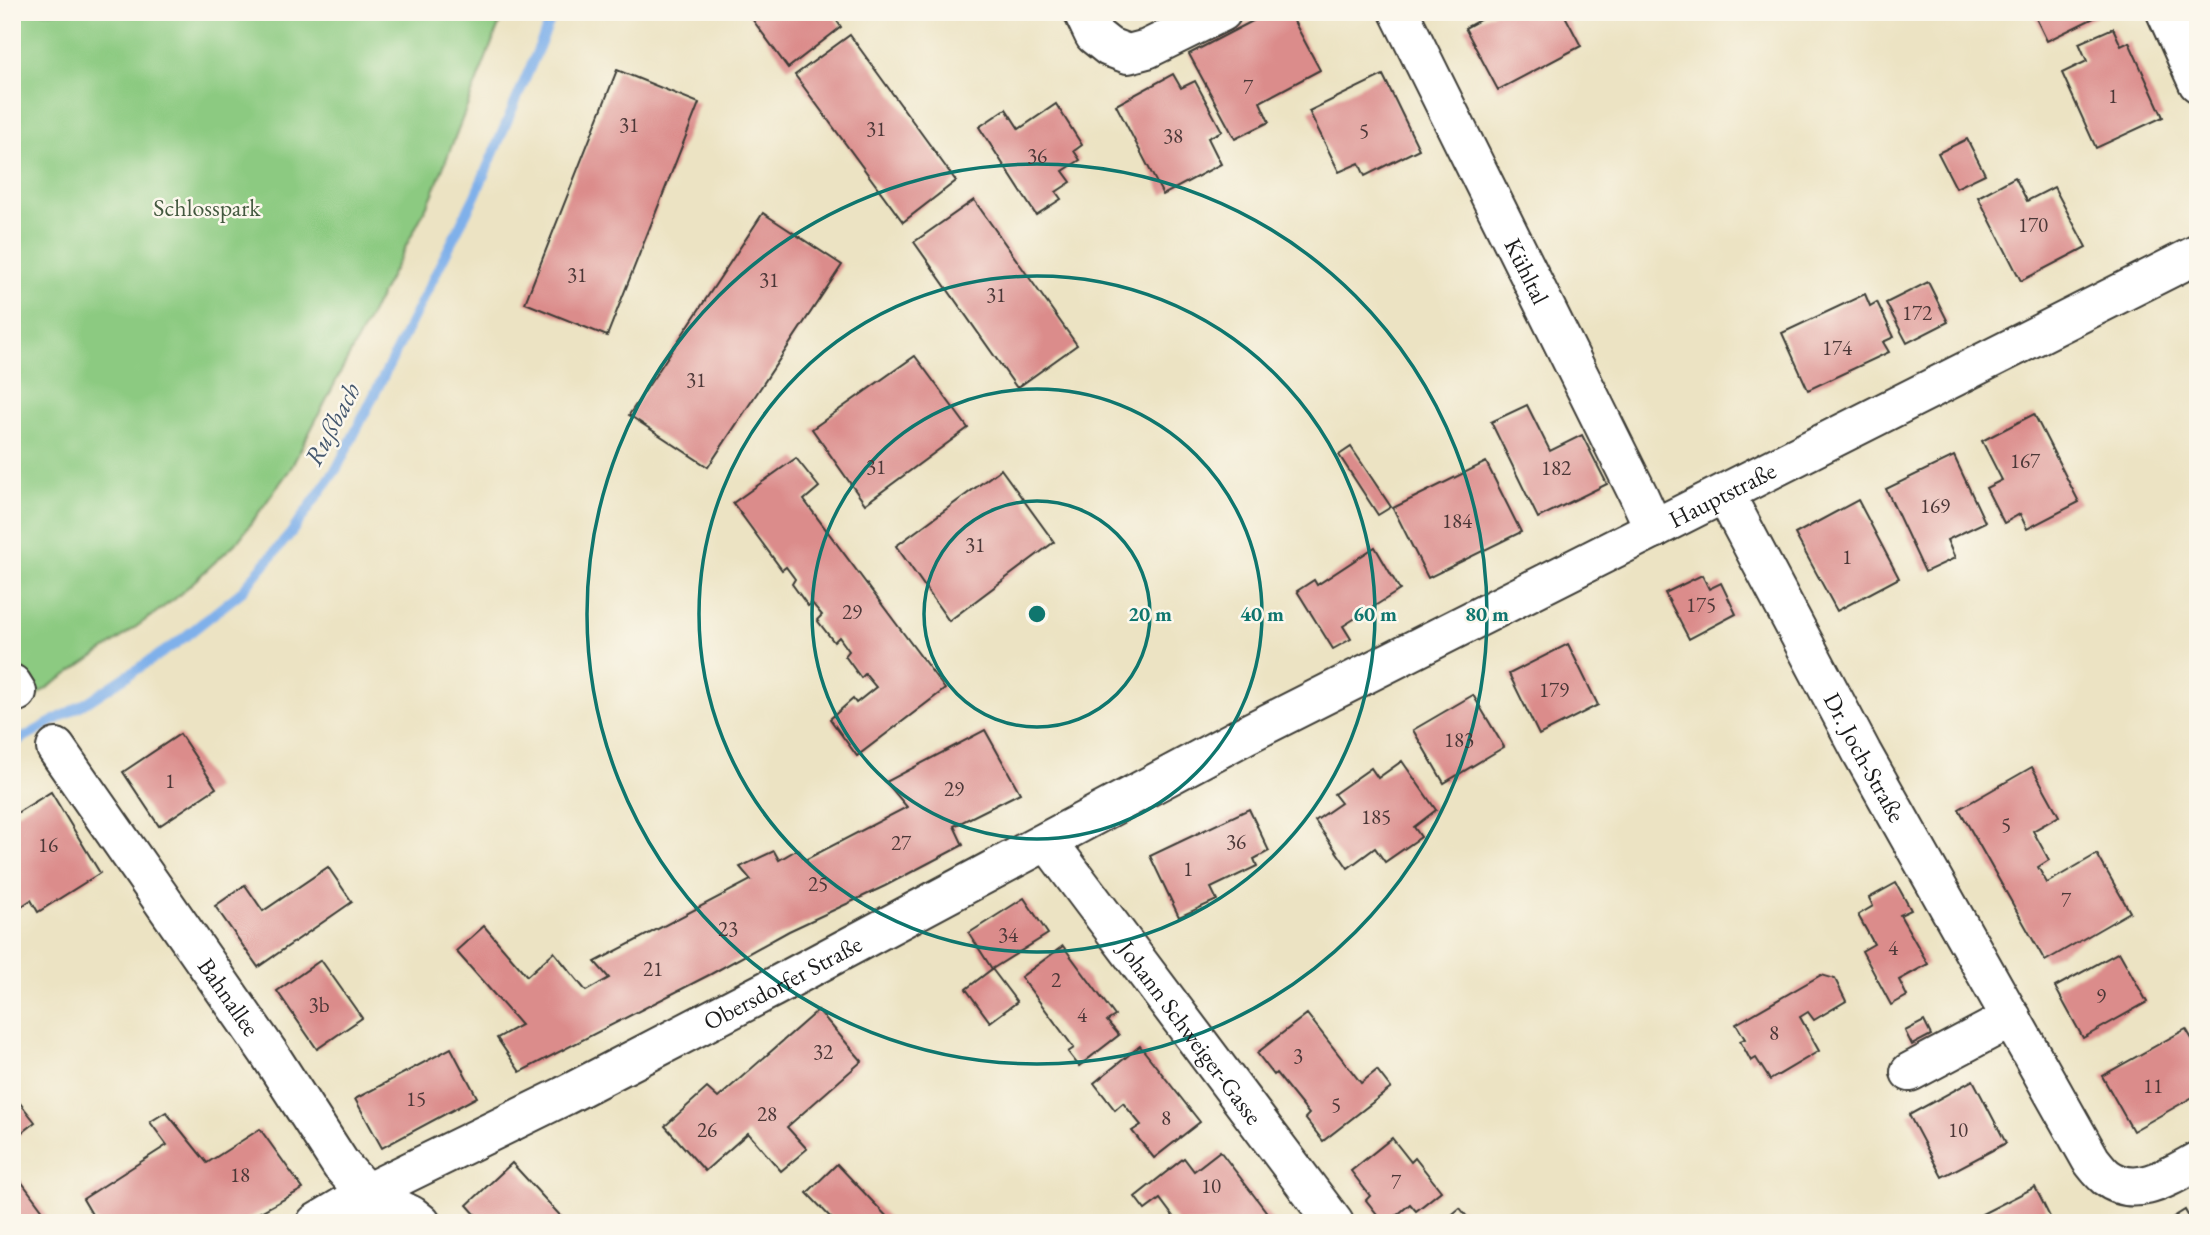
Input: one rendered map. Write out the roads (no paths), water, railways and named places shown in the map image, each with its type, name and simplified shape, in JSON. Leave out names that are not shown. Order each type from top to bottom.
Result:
[{"type":"street","points":[[1083,12],[1094,35],[1109,47],[1128,54],[1147,49],[1222,12]]},
{"type":"street","name":"Kühltal","points":[[1399,12],[1654,529]]},
{"type":"street","points":[[2166,12],[2198,83]]},
{"type":"street","name":"Hauptstraße","points":[[1247,734],[2198,254]]},
{"type":"street","name":"Dr. Joch-Straße","points":[[1725,494],[1862,753],[2091,1160],[2106,1177],[2123,1185],[2139,1187],[2161,1181],[2198,1160]]},
{"type":"street","name":"Obersdorfer Straße","points":[[316,1223],[366,1194],[564,1096],[1048,842],[1247,734]]},
{"type":"street","name":"Bahnallee","points":[[56,748],[268,1052],[341,1165],[366,1194],[411,1215],[421,1223]]},
{"type":"street","name":"Johann Schweiger-Gasse","points":[[1048,842],[1334,1223]]},
{"type":"street","points":[[1910,1072],[2012,1018]]},
{"type":"waterway","name":"Rußbach","points":[[12,744],[89,701],[177,643],[240,593],[291,533],[337,468],[475,196],[554,12]]},
{"type":"park label","name":"Schlosspark","points":[[207,207]]}]
